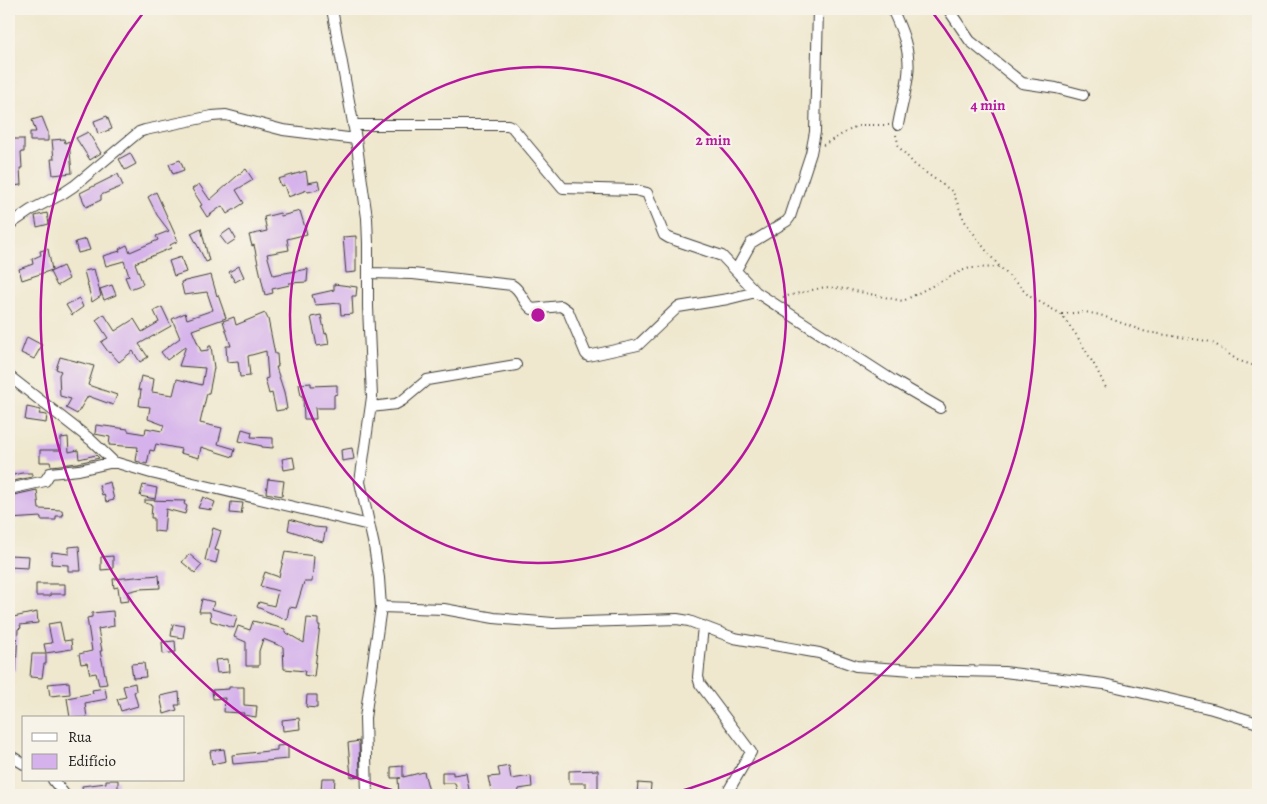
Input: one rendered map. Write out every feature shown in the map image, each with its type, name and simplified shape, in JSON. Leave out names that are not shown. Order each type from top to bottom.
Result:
[{"type":"street","points":[[334,9],[367,218],[372,396],[360,482],[379,578],[381,608],[364,718],[367,795]]},
{"type":"street","points":[[736,270],[751,242],[787,221],[790,217],[811,153],[816,118],[818,9]]},
{"type":"street","points":[[892,9],[906,43],[908,66],[908,75],[898,125]]},
{"type":"street","points":[[948,9],[970,41],[1022,83],[1056,88],[1083,95]]},
{"type":"street","points":[[9,225],[31,210],[74,186],[139,132],[145,130],[212,116],[226,115],[282,130],[356,139]]},
{"type":"street","points":[[353,126],[508,125],[514,129],[563,188],[635,190],[647,193],[664,235],[722,256],[756,292],[885,376],[940,408]]},
{"type":"street","points":[[368,274],[413,274],[512,285],[517,288],[532,308],[561,306],[565,308],[588,356],[638,345],[678,307],[728,299],[756,292]]},
{"type":"street","points":[[371,407],[396,404],[427,380],[516,365]]},
{"type":"street","points":[[9,376],[91,440],[114,462],[151,473],[369,525]]},
{"type":"street","points":[[9,489],[45,481],[50,473],[79,470],[114,462]]},
{"type":"street","points":[[381,608],[444,609],[494,618],[553,622],[677,619],[689,621],[748,642],[818,653],[856,666],[913,670],[1004,672],[1104,684],[1204,707],[1258,723]]},
{"type":"street","points":[[703,626],[698,677],[700,684],[751,752],[726,795]]},
{"type":"street","points":[[9,755],[22,763]]},
{"type":"street","points":[[55,782],[65,795]]},
{"type":"path","points":[[811,153],[835,138],[863,125],[898,125],[896,138],[899,147],[915,166],[953,192],[964,220],[1000,267],[1029,296],[1060,314],[1077,336],[1107,390]]},
{"type":"path","points":[[769,300],[825,288],[862,292],[903,301],[961,271],[970,268],[1000,267]]},
{"type":"path","points":[[1060,314],[1085,312],[1146,332],[1206,341],[1215,344],[1237,360],[1258,367]]},
{"type":"building","points":[[107,116],[112,129],[98,134],[94,121]]},
{"type":"building","points":[[42,117],[48,132],[48,141],[30,141],[30,132],[36,132],[32,120]]},
{"type":"building","points":[[88,132],[101,153],[90,160],[76,138]]},
{"type":"building","points":[[12,139],[24,139],[24,152],[21,152],[21,185],[13,186],[12,177],[10,177],[9,159],[12,158]]},
{"type":"building","points":[[64,139],[65,143],[69,141],[72,173],[53,175],[51,159],[54,159],[52,140]]},
{"type":"building","points":[[130,153],[136,164],[125,170],[119,159]]},
{"type":"building","points":[[180,160],[184,170],[173,174],[169,164]]},
{"type":"building","points":[[246,169],[253,180],[236,190],[244,203],[227,214],[222,206],[207,217],[192,189],[199,184],[210,200]]},
{"type":"building","points":[[306,171],[308,183],[318,181],[320,189],[308,192],[307,190],[288,197],[284,185],[281,186],[278,179]]},
{"type":"building","points":[[118,174],[123,186],[101,195],[101,200],[86,207],[80,193]]},
{"type":"building","points":[[156,192],[178,241],[170,245],[171,248],[135,263],[143,284],[130,289],[125,277],[129,276],[124,261],[106,266],[103,256],[120,251],[119,249],[127,245],[130,252],[158,240],[156,236],[169,231],[157,215],[148,197]]},
{"type":"building","points":[[300,211],[307,234],[287,239],[289,250],[267,254],[273,275],[308,269],[307,282],[289,283],[290,285],[272,289],[273,293],[265,295],[254,245],[252,246],[249,235],[267,231],[264,217],[280,213],[281,216]]},
{"type":"building","points":[[47,213],[49,224],[37,227],[35,216]]},
{"type":"building","points":[[201,228],[209,261],[206,262],[191,233]]},
{"type":"building","points":[[230,229],[236,239],[227,245],[220,236]]},
{"type":"building","points":[[356,236],[356,272],[346,273],[343,237]]},
{"type":"building","points":[[86,239],[90,250],[78,253],[75,242]]},
{"type":"building","points":[[48,249],[52,270],[22,280],[19,269],[33,264],[32,259],[41,255],[40,251]]},
{"type":"building","points":[[181,257],[186,272],[174,276],[169,261]]},
{"type":"building","points":[[63,266],[69,279],[57,286],[50,272]]},
{"type":"building","points":[[239,266],[244,277],[235,282],[229,272]]},
{"type":"building","points":[[94,269],[101,296],[92,302],[84,271]]},
{"type":"building","points":[[211,275],[226,318],[192,330],[201,351],[208,350],[209,346],[211,346],[214,368],[200,423],[222,428],[218,444],[235,449],[233,457],[201,447],[199,458],[180,453],[181,449],[156,444],[154,451],[150,450],[147,464],[136,461],[138,447],[109,445],[110,437],[95,434],[96,425],[128,429],[128,431],[145,434],[146,428],[162,431],[164,425],[148,419],[150,407],[139,406],[141,390],[138,390],[141,376],[154,379],[152,392],[173,395],[177,379],[202,385],[205,368],[179,366],[186,346],[167,360],[161,352],[180,338],[172,319],[185,313],[187,319],[213,310],[207,292],[184,295],[181,282]]},
{"type":"building","points":[[334,284],[357,287],[356,296],[352,296],[353,314],[341,315],[340,303],[315,305],[312,295],[334,290]]},
{"type":"building","points":[[112,285],[116,295],[104,300],[100,289]]},
{"type":"building","points":[[79,298],[83,307],[72,315],[66,305]]},
{"type":"building","points":[[162,307],[171,326],[139,344],[148,357],[140,362],[133,351],[119,362],[101,342],[108,338],[96,320],[104,314],[115,331],[134,319],[142,332],[159,322],[154,311]]},
{"type":"building","points":[[265,313],[275,354],[277,354],[278,367],[276,367],[287,409],[276,411],[272,393],[269,394],[265,379],[268,378],[266,351],[248,356],[250,376],[240,377],[238,361],[227,362],[226,346],[231,346],[223,321],[234,317],[236,325]]},
{"type":"building","points":[[321,315],[329,344],[317,346],[311,317]]},
{"type":"building","points":[[27,337],[42,345],[34,359],[21,353]]},
{"type":"building","points":[[60,357],[94,366],[88,385],[117,395],[113,405],[88,396],[77,414],[66,408],[71,399],[60,396],[59,375],[61,371],[56,369]]},
{"type":"building","points":[[311,383],[311,386],[337,385],[337,394],[334,395],[334,408],[315,408],[316,419],[304,419],[303,396],[301,396],[299,384]]},
{"type":"building","points":[[27,407],[41,410],[39,414],[47,415],[46,423],[25,420]]},
{"type":"building","points":[[242,429],[252,432],[251,437],[273,438],[273,448],[239,441]]},
{"type":"building","points":[[68,437],[69,452],[78,450],[79,459],[96,455],[99,458],[51,466],[50,462],[40,462],[40,450],[61,450],[61,438]]},
{"type":"building","points":[[352,448],[354,459],[342,461],[341,450]]},
{"type":"building","points":[[293,457],[295,468],[284,470],[282,459]]},
{"type":"building","points":[[32,473],[32,477],[9,482],[9,476]]},
{"type":"building","points":[[268,479],[284,481],[282,496],[266,493]]},
{"type":"building","points":[[110,482],[114,500],[106,502],[99,485]]},
{"type":"building","points":[[143,485],[157,488],[155,499],[140,496]]},
{"type":"building","points":[[37,490],[39,509],[62,510],[63,516],[56,516],[56,520],[41,520],[41,517],[9,519],[9,496]]},
{"type":"building","points":[[203,497],[215,502],[212,510],[198,508]]},
{"type":"building","points":[[145,500],[185,501],[184,504],[187,506],[185,514],[166,509],[164,532],[154,531],[154,518],[151,518],[152,505],[145,503]]},
{"type":"building","points":[[231,502],[243,503],[241,514],[230,513]]},
{"type":"building","points":[[290,519],[314,527],[326,528],[323,542],[288,530]]},
{"type":"building","points":[[213,528],[221,531],[215,550],[219,551],[216,563],[205,560]]},
{"type":"building","points":[[79,546],[81,571],[68,571],[68,565],[51,564],[52,552],[69,554],[69,547]]},
{"type":"building","points":[[285,552],[314,556],[312,582],[304,582],[296,608],[289,607],[287,620],[257,607],[259,602],[274,606],[278,591],[260,586],[265,572],[279,577]]},
{"type":"building","points":[[189,554],[202,565],[195,573],[182,562]]},
{"type":"building","points":[[9,555],[29,556],[28,568],[9,567]]},
{"type":"building","points":[[113,556],[113,569],[101,570],[101,557]]},
{"type":"building","points":[[159,575],[160,588],[139,589],[127,592],[129,601],[120,602],[118,587],[114,588],[113,579]]},
{"type":"building","points":[[36,584],[65,584],[65,594],[36,596]]},
{"type":"building","points":[[202,599],[214,602],[212,609],[237,616],[234,628],[211,621],[210,612],[199,612]]},
{"type":"building","points":[[113,611],[114,626],[98,629],[102,651],[100,651],[107,684],[99,685],[96,673],[90,674],[87,663],[81,664],[79,654],[92,651],[87,618],[92,617],[92,613]]},
{"type":"building","points":[[37,612],[38,623],[20,625],[21,628],[18,629],[16,671],[9,671],[9,618]]},
{"type":"building","points":[[307,618],[318,619],[318,625],[320,625],[314,677],[304,675],[305,671],[284,669],[283,647],[263,639],[259,651],[259,666],[246,666],[246,642],[234,637],[238,626],[250,630],[253,621],[285,629],[285,632],[304,643]]},
{"type":"building","points":[[60,622],[64,641],[71,640],[72,649],[46,653],[44,644],[52,643],[48,624]]},
{"type":"building","points":[[173,624],[185,626],[183,638],[171,636]]},
{"type":"building","points":[[175,641],[176,652],[163,654],[162,642]]},
{"type":"building","points":[[32,654],[46,654],[46,664],[44,664],[42,678],[30,677]]},
{"type":"building","points":[[228,659],[229,672],[217,673],[215,660]]},
{"type":"building","points":[[144,663],[146,677],[133,678],[131,664]]},
{"type":"building","points":[[69,682],[70,694],[50,696],[48,684]]},
{"type":"building","points":[[135,683],[136,691],[134,692],[138,706],[121,711],[117,699],[126,697],[123,686]]},
{"type":"building","points":[[229,687],[244,687],[244,705],[257,706],[256,717],[243,715],[244,713],[224,712],[225,698],[213,699],[212,690],[229,689]]},
{"type":"building","points":[[105,688],[107,699],[85,703],[87,716],[70,716],[67,698],[93,693],[92,690]]},
{"type":"building","points":[[179,692],[180,705],[175,705],[177,710],[164,714],[160,696]]},
{"type":"building","points":[[307,695],[317,695],[317,708],[306,707]]},
{"type":"building","points":[[299,718],[300,729],[283,731],[282,720]]},
{"type":"building","points":[[359,741],[360,776],[351,777],[348,743]]},
{"type":"building","points":[[288,745],[288,759],[233,764],[232,755],[277,750],[277,746]]},
{"type":"building","points":[[224,749],[226,761],[212,764],[210,751]]},
{"type":"building","points":[[403,766],[403,777],[424,772],[430,795],[399,795],[398,778],[391,778],[391,767]]},
{"type":"building","points":[[509,766],[511,779],[531,776],[532,787],[519,789],[518,795],[492,795],[488,777],[500,776],[498,768]]},
{"type":"building","points":[[598,770],[598,795],[586,795],[586,783],[569,783],[569,771]]},
{"type":"building","points":[[442,772],[453,772],[453,775],[466,773],[470,795],[458,795],[455,783],[442,783]]},
{"type":"building","points":[[322,778],[335,778],[334,793],[321,792]]},
{"type":"building","points":[[118,782],[118,795],[83,795],[82,786]]},
{"type":"building","points":[[638,783],[651,784],[650,795],[637,794]]}]
